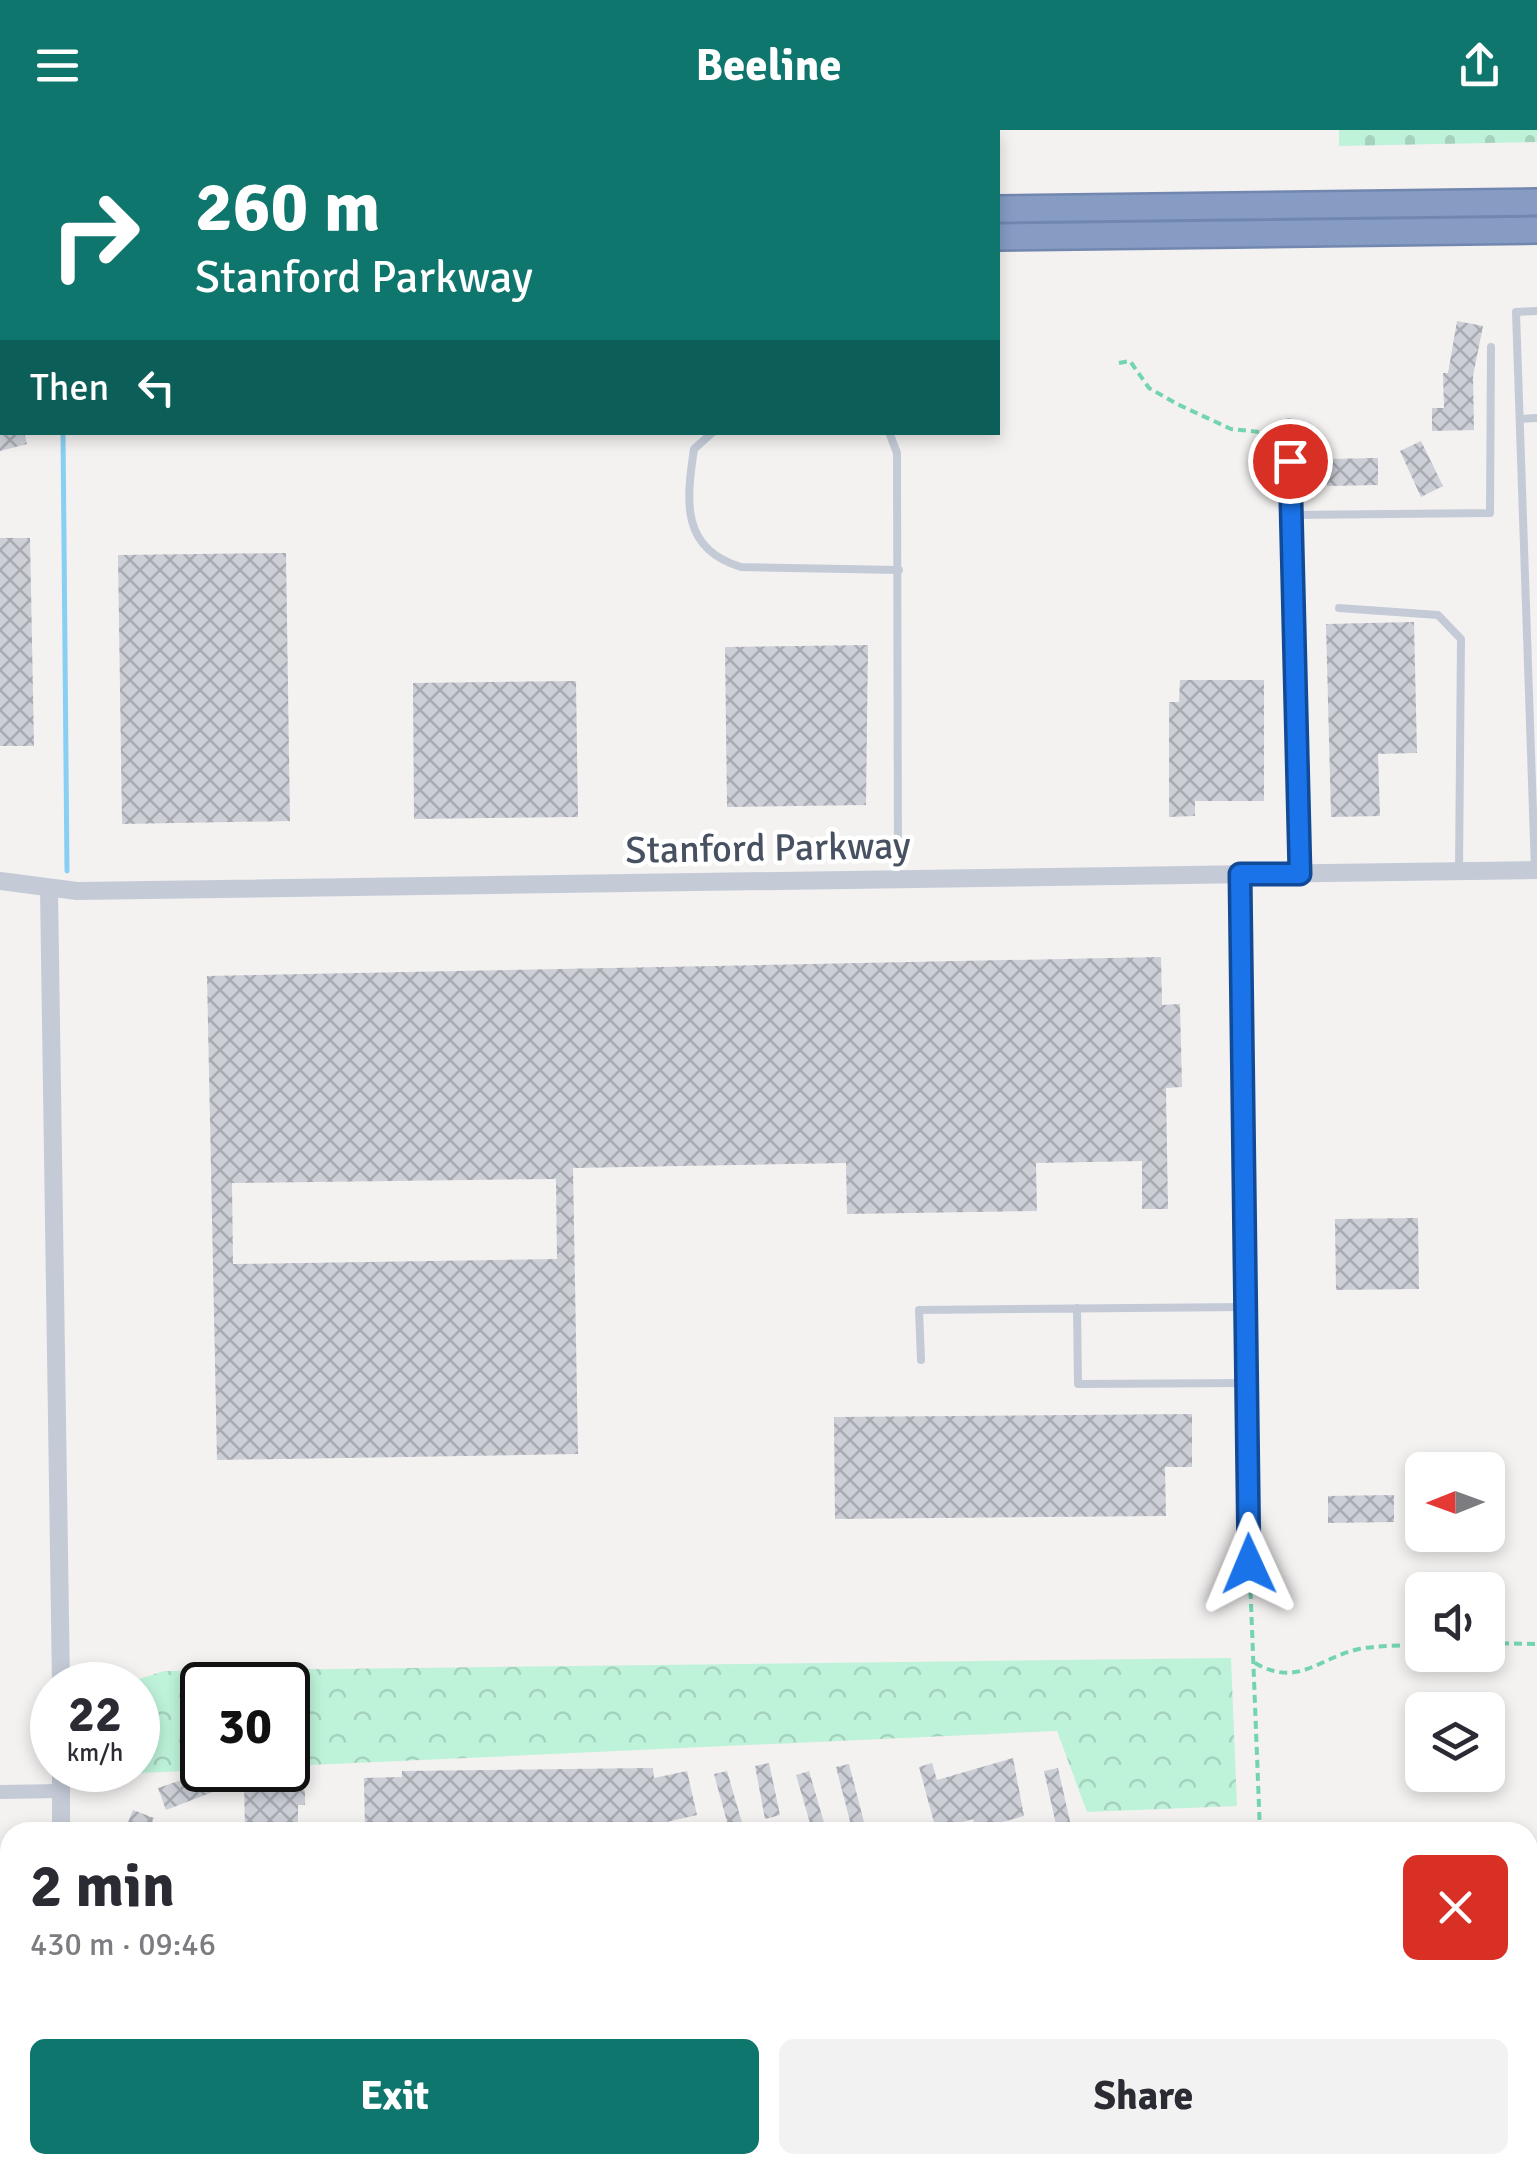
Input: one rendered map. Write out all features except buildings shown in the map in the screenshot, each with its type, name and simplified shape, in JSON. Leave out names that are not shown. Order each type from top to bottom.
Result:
[{"type":"highway","points":[[1422,203],[1537,186]]},
{"type":"highway","points":[[1000,209],[1537,202]]},
{"type":"highway","points":[[1000,237],[1537,230]]},
{"type":"highway","points":[[1469,231],[1537,239]]},
{"type":"street","name":"Stanford Parkway","points":[[0,882],[50,890],[1536,870]]},
{"type":"street","points":[[1240,874],[1249,1564]]},
{"type":"street","points":[[50,890],[61,1662]]},
{"type":"street","points":[[0,1792],[30,1792]]},
{"type":"street","points":[[61,1792],[62,1822]]},
{"type":"lane","points":[[1536,870],[1516,312],[1537,311]]},
{"type":"lane","points":[[1291,515],[1490,513],[1491,347]]},
{"type":"lane","points":[[1520,419],[1537,418]]},
{"type":"lane","points":[[1289,422],[1300,874]]},
{"type":"lane","points":[[710,435],[694,450],[691,522],[700,544],[720,561],[741,568],[898,570]]},
{"type":"lane","points":[[890,435],[898,453],[898,878]]},
{"type":"lane","points":[[1340,608],[1438,614],[1462,639],[1459,871]]},
{"type":"lane","points":[[1526,608],[1537,608]]},
{"type":"lane","points":[[921,1360],[919,1310],[1246,1307]]},
{"type":"lane","points":[[1077,1308],[1078,1384],[1246,1383]]},
{"type":"path","points":[[1119,362],[1130,360],[1149,388],[1231,429],[1289,434]]},
{"type":"path","points":[[1249,1564],[1260,1822]]},
{"type":"path","points":[[1505,1643],[1537,1644]]},
{"type":"path","points":[[1254,1663],[1275,1675],[1306,1670],[1358,1650],[1405,1646]]},
{"type":"green space","points":[[1339,130],[1537,130],[1537,142],[1339,146]]},
{"type":"green space","points":[[1231,1658],[1237,1806],[1087,1812],[1057,1731],[310,1765],[310,1669]]},
{"type":"green space","points":[[180,1671],[180,1771],[160,1772],[160,1672]]},
{"type":"waterway","points":[[63,435],[67,871]]},
{"type":"route","points":[[1249,1564],[1240,874],[1300,874],[1290,461]]}]
